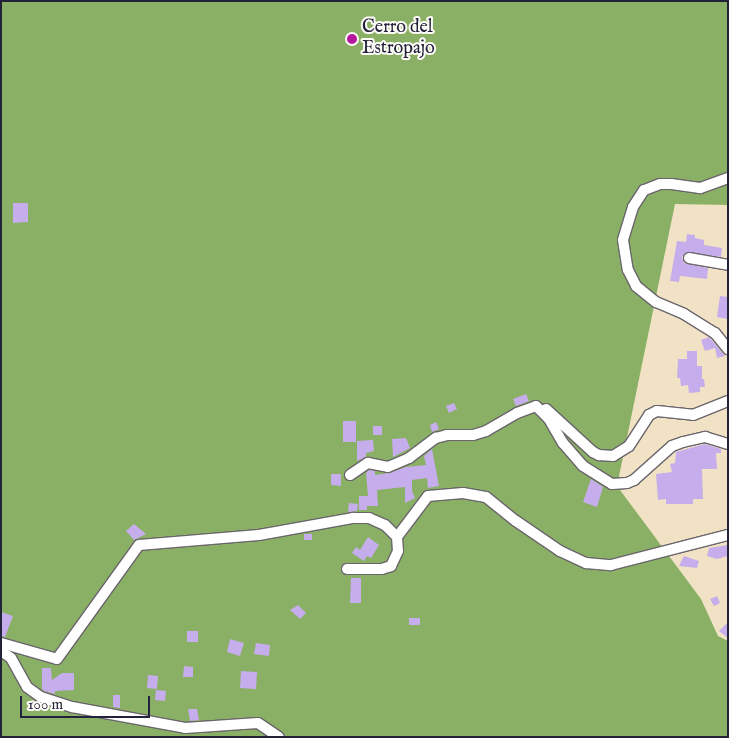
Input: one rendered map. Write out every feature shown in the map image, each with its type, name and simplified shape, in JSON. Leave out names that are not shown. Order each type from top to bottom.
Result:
[{"type":"street","points":[[728,178],[700,188],[660,184],[644,190],[633,207],[623,240],[628,270],[641,291],[656,302],[684,314],[715,333],[728,349]]},
{"type":"street","points":[[688,258],[728,265]]},
{"type":"street","points":[[350,475],[368,463],[388,467],[409,458],[436,438],[447,435],[473,435],[486,431],[517,413],[536,406],[544,407],[593,452],[605,456],[621,452],[628,446],[645,419],[657,411],[693,415],[728,401]]},
{"type":"street","points":[[536,406],[549,419],[563,443],[583,466],[612,484],[627,483],[652,465],[672,446],[705,437],[728,444]]},
{"type":"street","points":[[397,537],[428,496],[463,493],[486,497],[516,521],[560,551],[586,563],[611,565],[664,550],[728,536]]},
{"type":"street","points":[[1,643],[57,659],[139,544],[259,535],[361,518],[369,518],[385,525],[397,537],[398,551],[391,566],[382,569],[347,570]]},
{"type":"street","points":[[1,650],[11,658],[27,687],[41,697],[72,707],[185,732],[258,723],[275,736]]},
{"type":"green space","points":[[1,1],[728,1],[728,205],[675,204],[617,486],[701,599],[718,636],[728,641],[728,737],[1,737]]},
{"type":"building","points":[[13,203],[28,203],[28,222],[13,223]]},
{"type":"building","points":[[687,234],[695,235],[695,238],[704,240],[704,245],[722,248],[721,257],[686,252],[682,257],[684,263],[708,268],[707,279],[680,276],[679,282],[670,281],[677,241],[686,242]]},
{"type":"building","points":[[720,296],[728,297],[728,319],[717,317]]},
{"type":"building","points":[[709,337],[725,356],[717,358],[715,348],[705,351],[701,340]]},
{"type":"building","points":[[687,351],[697,351],[697,366],[702,366],[702,379],[704,379],[705,387],[700,387],[700,392],[689,393],[688,385],[681,386],[680,378],[677,378],[678,359],[687,359]]},
{"type":"building","points":[[526,394],[529,401],[516,406],[513,399]]},
{"type":"building","points":[[454,403],[457,409],[449,413],[446,406]]},
{"type":"building","points":[[343,421],[356,421],[356,442],[343,442]]},
{"type":"building","points":[[436,422],[439,429],[432,432],[430,425]]},
{"type":"building","points":[[373,426],[382,426],[382,435],[373,435]]},
{"type":"building","points":[[406,438],[410,448],[393,457],[392,439]]},
{"type":"building","points":[[373,440],[374,451],[366,453],[366,457],[357,461],[357,441]]},
{"type":"building","points":[[705,444],[721,449],[721,453],[716,453],[717,469],[702,469],[703,499],[693,499],[693,504],[666,504],[666,499],[658,500],[656,474],[672,472],[670,464],[675,463],[676,452]]},
{"type":"building","points":[[432,449],[439,486],[428,488],[427,478],[412,480],[412,491],[415,498],[405,503],[405,487],[377,490],[378,506],[367,506],[367,510],[359,510],[359,496],[368,496],[366,473],[369,470],[375,471],[375,475],[390,473],[406,467],[426,465],[424,456]]},
{"type":"building","points":[[331,474],[341,474],[341,486],[331,485]]},
{"type":"building","points":[[591,479],[603,487],[597,507],[583,502]]},
{"type":"building","points":[[349,503],[358,504],[357,511],[348,512]]},
{"type":"building","points":[[134,524],[146,534],[134,540],[126,531]]},
{"type":"building","points":[[304,534],[312,534],[312,540],[304,540]]},
{"type":"building","points":[[368,537],[379,545],[371,558],[367,556],[364,561],[352,553],[356,547],[360,550]]},
{"type":"building","points":[[728,545],[728,556],[717,559],[707,556],[709,548]]},
{"type":"building","points":[[684,556],[699,561],[697,568],[679,566]]},
{"type":"building","points":[[351,578],[361,578],[361,603],[350,603]]},
{"type":"building","points":[[717,596],[720,603],[714,606],[710,599]]},
{"type":"building","points":[[298,605],[306,613],[300,619],[290,610]]},
{"type":"building","points":[[1,612],[13,616],[5,637],[1,636]]},
{"type":"building","points":[[409,618],[420,618],[420,625],[409,625]]},
{"type":"building","points":[[728,622],[728,638],[719,631]]},
{"type":"building","points":[[187,631],[198,631],[198,642],[187,642]]},
{"type":"building","points":[[230,639],[244,643],[240,656],[227,652]]},
{"type":"building","points":[[256,643],[270,645],[269,656],[254,654]]},
{"type":"building","points":[[184,666],[193,667],[193,677],[183,677]]},
{"type":"building","points":[[42,668],[51,668],[52,680],[62,673],[74,673],[74,690],[55,691],[55,694],[44,691],[42,689]]},
{"type":"building","points":[[241,671],[257,672],[256,689],[240,688]]},
{"type":"building","points":[[148,675],[158,676],[157,689],[147,688]]},
{"type":"building","points":[[156,690],[166,691],[165,701],[155,700]]},
{"type":"building","points":[[113,695],[120,695],[120,708],[113,707]]},
{"type":"building","points":[[188,709],[197,709],[199,720],[190,721]]},
{"type":"place","name":"Cerro del Estropajo","points":[[352,39]]}]
